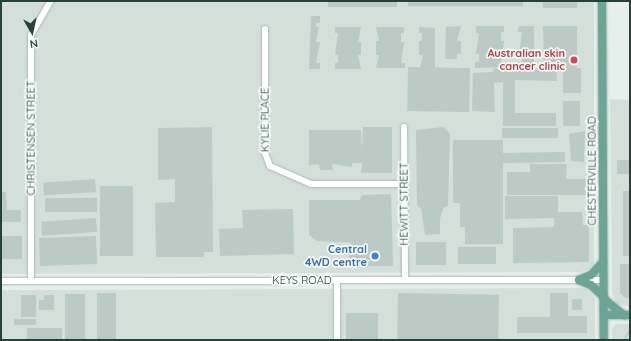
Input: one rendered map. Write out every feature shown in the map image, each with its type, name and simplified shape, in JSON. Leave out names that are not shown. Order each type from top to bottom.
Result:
[{"type":"main road","name":"CHESTERVILLE ROAD","points":[[602,1],[604,340]]},
{"type":"main road","points":[[579,280],[591,275],[603,262]]},
{"type":"main road","points":[[579,280],[591,285],[604,298],[627,315]]},
{"type":"main road","points":[[604,315],[627,315]]},
{"type":"street","name":"CHRISTENSEN STREET","points":[[31,281],[31,35],[52,1]]},
{"type":"street","name":"KYLIE PLACE","points":[[265,29],[265,153],[270,166],[310,184],[404,184]]},
{"type":"street","name":"HEWITT STREET","points":[[404,127],[405,280]]},
{"type":"street","points":[[337,280],[337,340]]},
{"type":"street","name":"KEYS ROAD","points":[[1,281],[604,280]]},
{"type":"shaded area","points":[[1,1],[594,1],[594,263],[589,269],[580,272],[1,274]]},
{"type":"shaded area","points":[[610,99],[630,100],[630,307],[617,304],[612,294]]},
{"type":"shaded area","points":[[584,288],[589,291],[595,299],[595,340],[1,340],[1,290]]},
{"type":"shaded area","points":[[616,324],[630,324],[630,340],[612,340],[612,328]]},
{"type":"building","points":[[328,1],[397,1],[397,7],[328,7]]},
{"type":"building","points":[[408,1],[523,1],[523,6],[408,6]]},
{"type":"building","points":[[543,1],[577,1],[577,8],[543,8]]},
{"type":"building","points":[[311,16],[320,16],[320,23],[316,23],[316,27],[319,27],[316,42],[320,42],[316,63],[320,63],[320,69],[309,69]]},
{"type":"building","points":[[461,26],[457,41],[461,41],[461,54],[457,54],[457,59],[445,59],[446,27]]},
{"type":"building","points":[[476,26],[504,26],[504,32],[501,32],[501,41],[504,41],[501,62],[504,62],[504,67],[475,68],[475,62],[479,62],[479,54],[476,54],[479,33],[476,33]]},
{"type":"building","points":[[519,26],[534,26],[534,67],[519,67],[519,62],[522,62],[523,54],[519,54],[522,32],[518,32]]},
{"type":"building","points":[[543,26],[577,26],[577,68],[581,68],[581,93],[563,93],[563,68],[556,68],[557,81],[515,80],[515,113],[556,113],[556,126],[503,126],[503,82],[494,83],[495,112],[472,111],[473,73],[493,72],[494,68],[503,71],[544,69]]},
{"type":"building","points":[[335,27],[361,27],[358,42],[361,42],[361,55],[358,55],[361,69],[335,69],[335,63],[338,63],[338,55],[335,55],[338,33],[335,33]]},
{"type":"building","points":[[376,27],[404,27],[404,33],[401,33],[401,42],[404,42],[401,63],[405,63],[405,68],[376,68],[379,55],[376,55],[376,41],[379,41]]},
{"type":"building","points":[[419,27],[435,28],[435,68],[420,68],[423,55],[419,55],[419,41],[422,41],[422,33],[419,33]]},
{"type":"building","points":[[408,67],[470,68],[469,112],[407,111]]},
{"type":"building","points":[[563,101],[580,101],[580,126],[563,126]]},
{"type":"building","points":[[212,127],[213,252],[204,252],[204,257],[156,257],[155,203],[175,202],[175,179],[158,180],[158,128]]},
{"type":"building","points":[[363,127],[392,127],[392,173],[361,173],[362,163],[352,163],[352,167],[332,164],[333,170],[320,170],[319,164],[309,165],[309,130],[361,130],[362,151]]},
{"type":"building","points":[[444,127],[450,134],[448,206],[443,208],[440,219],[440,234],[425,235],[421,208],[417,206],[416,130]]},
{"type":"building","points":[[502,128],[558,128],[558,138],[502,138]]},
{"type":"building","points":[[585,131],[584,162],[571,161],[569,134]]},
{"type":"building","points":[[453,140],[503,140],[503,153],[565,152],[565,162],[503,163],[503,244],[465,244],[465,227],[460,227],[460,203],[453,203]]},
{"type":"building","points":[[617,160],[630,160],[630,174],[617,174]]},
{"type":"building","points":[[530,164],[567,164],[566,179],[591,179],[591,195],[507,195],[507,172],[530,172]]},
{"type":"building","points":[[95,179],[96,192],[44,196],[43,183]]},
{"type":"building","points":[[100,186],[133,186],[133,256],[100,256]]},
{"type":"building","points":[[623,191],[630,191],[630,256],[623,256]]},
{"type":"building","points":[[1,192],[6,192],[7,210],[21,210],[21,222],[1,222]]},
{"type":"building","points":[[391,194],[393,266],[348,266],[350,243],[365,243],[317,241],[309,235],[309,200],[360,200],[362,195]]},
{"type":"building","points":[[505,196],[558,196],[558,212],[582,212],[583,225],[589,225],[589,262],[513,263],[513,228],[554,227],[554,218],[505,219]]},
{"type":"building","points":[[45,198],[97,198],[97,212],[45,212]]},
{"type":"building","points":[[293,209],[294,254],[220,256],[219,229],[243,228],[242,210]]},
{"type":"building","points":[[96,218],[97,232],[42,236],[41,222]]},
{"type":"building","points":[[1,236],[22,236],[22,259],[1,259]]},
{"type":"building","points":[[96,236],[97,264],[40,266],[39,238]]},
{"type":"building","points":[[416,242],[446,242],[446,265],[416,265]]},
{"type":"building","points":[[458,247],[496,247],[496,264],[458,264]]},
{"type":"building","points":[[620,264],[630,264],[630,298],[625,298],[620,293]]},
{"type":"building","points":[[97,293],[116,293],[116,340],[97,340]]},
{"type":"building","points":[[398,293],[499,295],[498,340],[397,340]]},
{"type":"building","points":[[550,293],[568,293],[568,316],[587,316],[587,333],[517,333],[517,317],[550,317]]},
{"type":"building","points":[[65,294],[85,294],[85,340],[65,340]]},
{"type":"building","points":[[21,295],[36,295],[36,317],[21,317]]},
{"type":"building","points":[[44,295],[54,295],[54,310],[39,310],[39,300],[44,300]]},
{"type":"building","points":[[572,299],[582,299],[582,310],[572,310]]},
{"type":"building","points":[[346,313],[378,313],[378,340],[346,340]]},
{"type":"building","points":[[14,319],[36,319],[36,325],[14,325]]},
{"type":"building","points":[[27,328],[62,328],[62,340],[27,340]]},
{"type":"building","points":[[628,331],[630,332],[626,340],[624,339]]},
{"type":"place","name":"Australian skin cancer clinic","points":[[574,60]]},
{"type":"place","name":"Central 4WD centre","points":[[375,256]]}]
